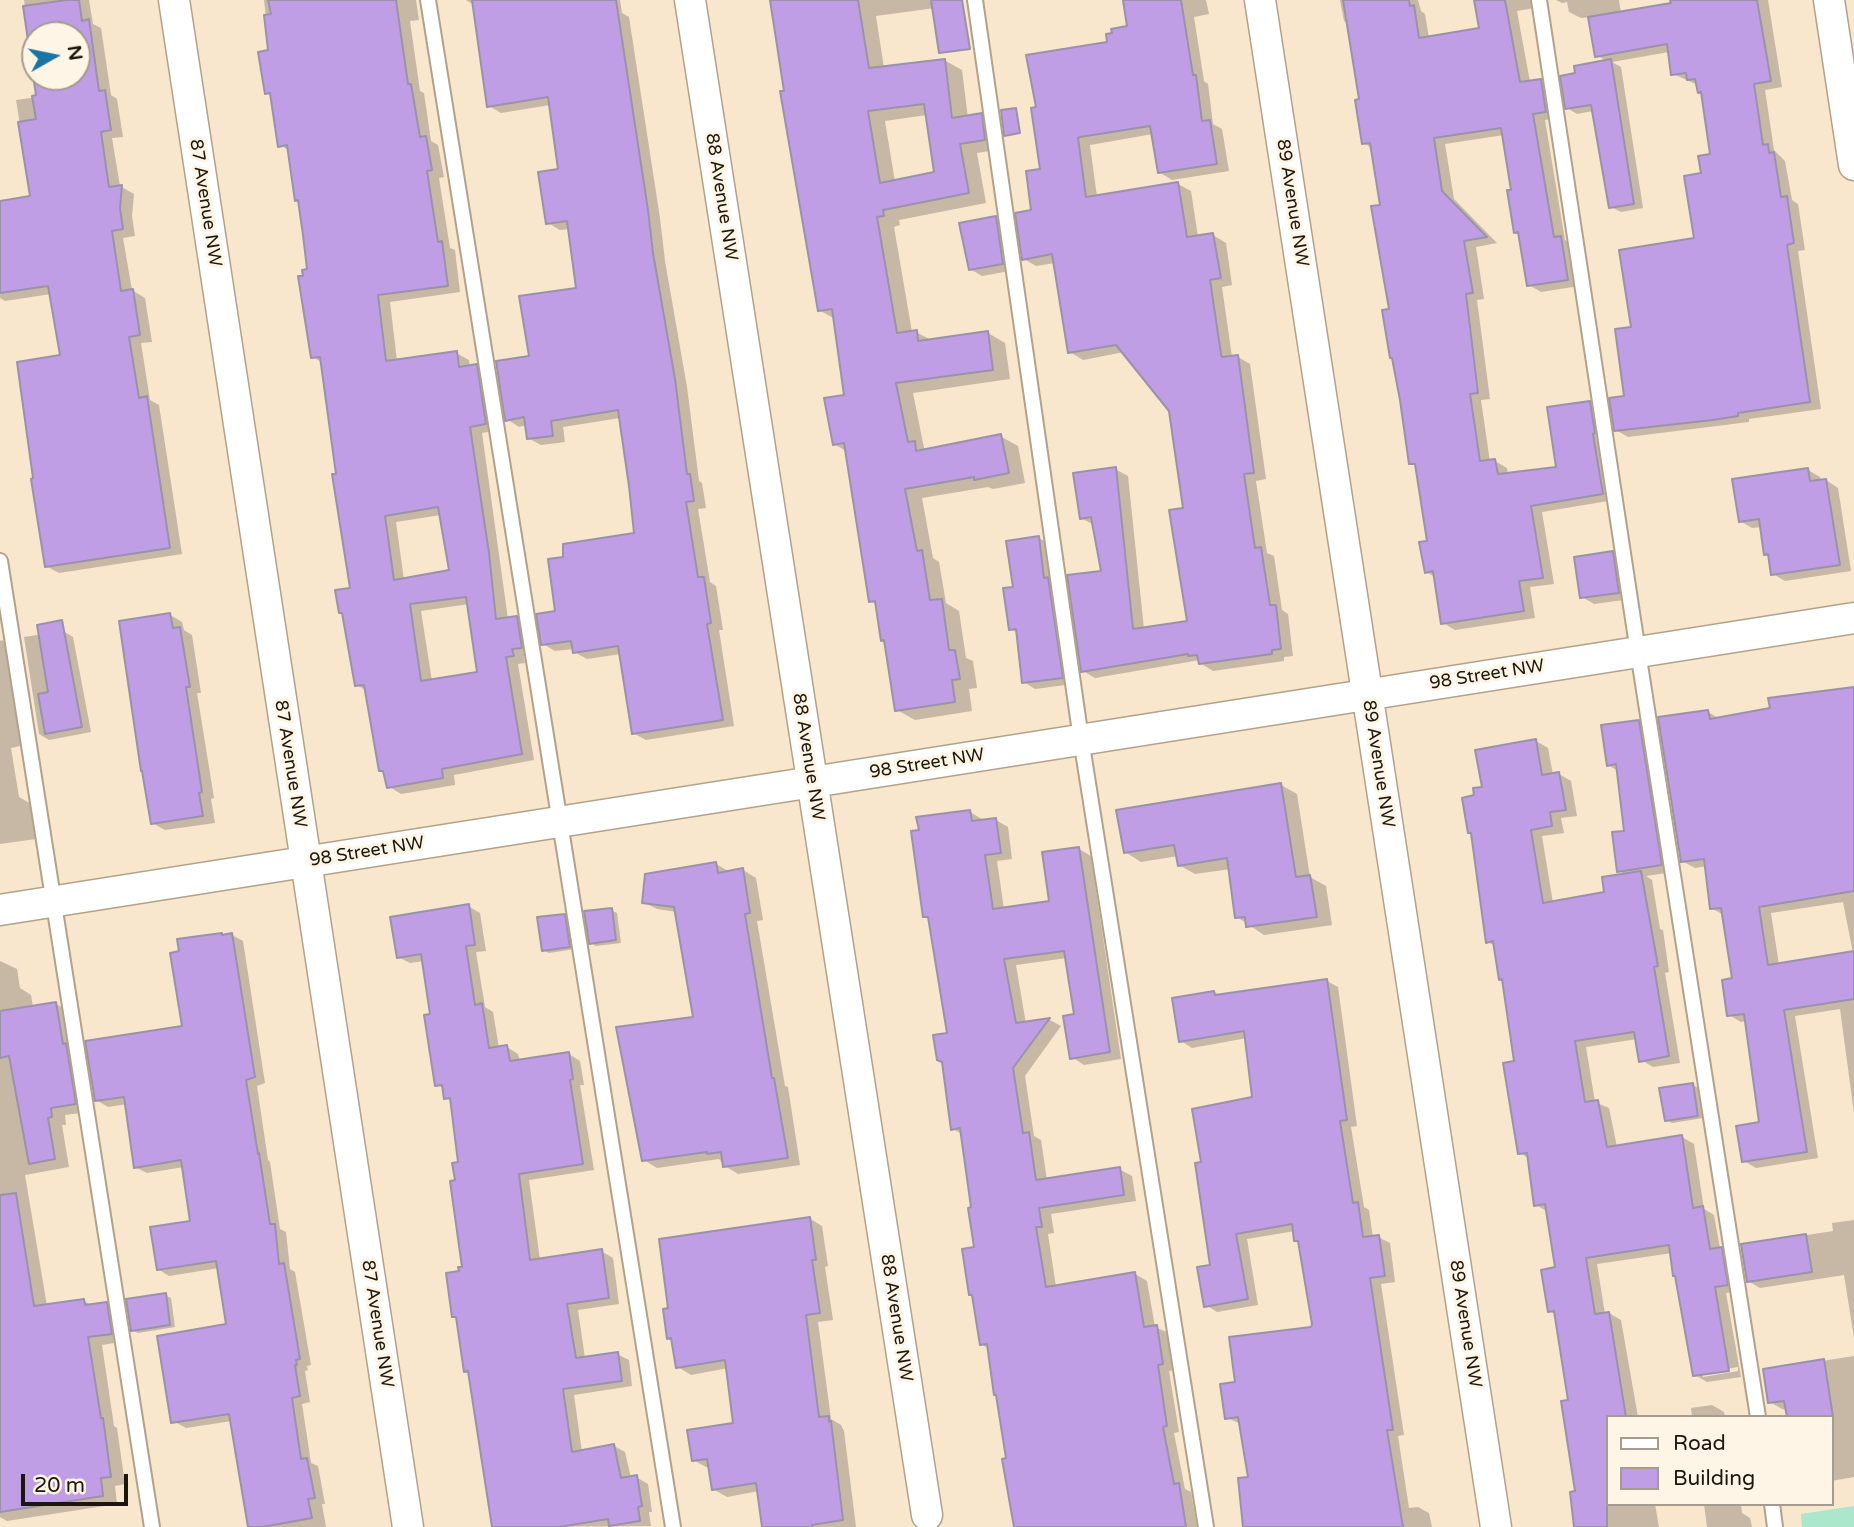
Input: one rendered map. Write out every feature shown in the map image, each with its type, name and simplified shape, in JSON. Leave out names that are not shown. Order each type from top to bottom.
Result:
[{"type":"street","name":"87 Avenue NW","points":[[174,0],[408,1527]]},
{"type":"street","name":"88 Avenue NW","points":[[690,0],[927,1515]]},
{"type":"street","name":"89 Avenue NW","points":[[1261,0],[1496,1527]]},
{"type":"street","points":[[1829,0],[1854,165]]},
{"type":"street","name":"98 Street NW","points":[[0,910],[1854,618]]},
{"type":"lane","points":[[428,0],[673,1527]]},
{"type":"lane","points":[[975,0],[1081,739],[1206,1527]]},
{"type":"lane","points":[[1539,0],[1758,1415]]},
{"type":"lane","points":[[0,561],[152,1527]]},
{"type":"lane","points":[[1772,1506],[1775,1527]]},
{"type":"green space","points":[[1854,1506],[1854,1527],[1802,1527],[1801,1514]]},
{"type":"building","points":[[79,0],[82,21],[25,21],[23,6]]},
{"type":"building","points":[[268,0],[396,0],[408,84],[411,84],[420,137],[426,136],[432,170],[427,171],[438,242],[442,241],[448,286],[378,295],[386,361],[457,351],[459,367],[477,364],[486,424],[470,427],[496,619],[517,616],[522,648],[512,649],[514,656],[506,657],[522,754],[442,769],[443,778],[387,788],[383,771],[379,771],[364,685],[355,686],[342,613],[339,613],[335,590],[350,588],[332,474],[336,474],[320,357],[311,358],[298,276],[303,276],[302,270],[307,269],[298,200],[295,201],[287,145],[278,147],[270,93],[265,94],[258,52],[268,50],[264,15],[271,14]],"holes":[[[438,507],[449,570],[394,580],[385,516]],[[466,597],[477,672],[421,681],[410,604]]]},
{"type":"building","points":[[472,0],[616,0],[653,253],[675,379],[687,474],[690,474],[694,501],[686,502],[698,577],[704,577],[711,623],[707,624],[723,720],[632,734],[618,646],[573,653],[571,641],[541,645],[536,614],[555,611],[548,559],[563,557],[563,544],[634,533],[629,486],[618,410],[551,421],[553,436],[527,439],[524,417],[505,421],[496,361],[529,356],[519,296],[576,288],[567,221],[546,224],[538,172],[558,169],[548,97],[487,107]]},
{"type":"building","points":[[770,0],[858,0],[869,68],[945,59],[952,118],[982,113],[985,140],[960,144],[969,193],[883,210],[884,216],[877,217],[897,333],[917,330],[918,341],[988,331],[993,370],[896,383],[908,442],[915,441],[916,451],[1001,434],[1009,473],[905,489],[917,551],[922,550],[930,600],[942,599],[949,650],[955,650],[960,679],[952,680],[955,702],[895,711],[875,601],[869,602],[844,443],[833,445],[824,398],[844,395],[832,309],[818,311],[780,91],[784,91]],"holes":[[[924,104],[934,172],[880,183],[868,111]]]},
{"type":"building","points":[[931,0],[962,0],[970,49],[939,53]]},
{"type":"building","points":[[1123,0],[1181,0],[1202,121],[1210,120],[1217,164],[1158,173],[1150,126],[1080,137],[1086,197],[1178,182],[1187,237],[1213,233],[1221,278],[1210,280],[1221,354],[1222,357],[1238,355],[1254,473],[1244,474],[1255,548],[1261,547],[1270,605],[1276,605],[1281,649],[1272,650],[1272,654],[1199,664],[1197,655],[1188,654],[1081,672],[1067,575],[1101,571],[1091,517],[1080,519],[1073,473],[1116,467],[1133,629],[1187,621],[1169,510],[1183,508],[1169,411],[1116,345],[1068,353],[1052,254],[1022,260],[1015,213],[1031,210],[1026,171],[1040,169],[1031,108],[1036,107],[1026,55],[1107,42],[1106,34],[1112,33],[1111,29],[1127,26]]},
{"type":"building","points":[[1343,0],[1409,0],[1410,6],[1414,5],[1419,38],[1479,28],[1474,0],[1505,0],[1520,82],[1541,79],[1546,112],[1533,114],[1554,237],[1561,236],[1568,280],[1527,286],[1518,232],[1514,233],[1507,190],[1511,190],[1501,128],[1434,138],[1442,191],[1487,237],[1464,241],[1473,293],[1466,294],[1478,393],[1470,394],[1480,461],[1495,459],[1498,474],[1556,467],[1547,407],[1590,401],[1603,494],[1531,506],[1543,578],[1519,581],[1524,611],[1441,624],[1433,571],[1425,573],[1419,542],[1427,541],[1415,464],[1409,464],[1400,400],[1382,310],[1389,309],[1371,206],[1380,205],[1370,143],[1362,144],[1355,100],[1359,99]]},
{"type":"building","points":[[1670,0],[1757,0],[1771,81],[1754,84],[1763,145],[1768,144],[1769,153],[1774,152],[1781,197],[1787,196],[1794,243],[1787,245],[1810,402],[1738,413],[1738,416],[1713,420],[1614,431],[1609,398],[1624,396],[1615,329],[1631,327],[1619,250],[1694,238],[1684,176],[1701,173],[1698,156],[1710,154],[1701,92],[1698,93],[1695,79],[1687,80],[1686,73],[1671,75],[1667,44],[1595,57],[1588,17],[1671,3]]},
{"type":"building","points":[[91,33],[99,91],[105,90],[111,130],[101,132],[109,187],[122,185],[120,208],[123,229],[112,231],[121,291],[133,289],[140,335],[129,337],[139,398],[147,396],[170,548],[45,567],[17,362],[60,355],[48,286],[0,293],[0,201],[30,196],[18,122],[36,119],[32,96],[36,95],[35,91],[91,91]]},
{"type":"building","points":[[1611,59],[1634,204],[1609,208],[1591,105],[1565,109],[1560,76],[1575,73],[1574,66]]},
{"type":"building","points":[[1016,108],[1020,133],[1004,136],[1001,110]]},
{"type":"building","points":[[996,216],[1003,264],[969,270],[959,223]]},
{"type":"building","points":[[1808,468],[1810,481],[1826,479],[1840,565],[1771,575],[1768,554],[1764,555],[1759,519],[1739,522],[1732,479]]},
{"type":"building","points":[[1039,536],[1063,678],[1022,683],[1016,629],[1009,630],[1003,588],[1013,587],[1006,541]]},
{"type":"building","points":[[1613,551],[1619,593],[1580,598],[1574,557]]},
{"type":"building","points":[[170,613],[173,628],[180,627],[190,687],[186,687],[202,792],[199,793],[203,816],[151,824],[119,621]]},
{"type":"building","points":[[62,620],[82,727],[45,734],[38,694],[48,692],[37,625]]},
{"type":"building","points":[[1854,687],[1854,891],[1759,907],[1768,965],[1854,951],[1854,999],[1784,1010],[1807,1152],[1742,1162],[1736,1126],[1759,1122],[1744,1014],[1727,1016],[1722,980],[1732,978],[1721,908],[1710,909],[1704,859],[1681,862],[1658,717],[1708,710],[1710,719],[1770,708],[1768,698]]},
{"type":"building","points":[[1639,720],[1662,865],[1617,872],[1612,832],[1624,831],[1616,764],[1607,766],[1601,725]]},
{"type":"building","points":[[1536,739],[1542,775],[1559,772],[1566,810],[1550,812],[1552,826],[1531,830],[1543,903],[1604,892],[1602,877],[1641,871],[1658,966],[1654,967],[1669,1056],[1639,1062],[1634,1032],[1575,1041],[1585,1102],[1598,1100],[1607,1147],[1682,1135],[1693,1208],[1703,1206],[1710,1249],[1722,1247],[1728,1285],[1715,1287],[1729,1371],[1693,1376],[1669,1245],[1586,1258],[1595,1314],[1609,1312],[1626,1415],[1605,1415],[1607,1527],[1574,1527],[1570,1492],[1575,1491],[1561,1401],[1568,1400],[1554,1311],[1548,1312],[1541,1270],[1555,1267],[1545,1204],[1534,1206],[1527,1153],[1518,1154],[1503,1063],[1514,1061],[1502,979],[1499,980],[1493,941],[1486,943],[1471,833],[1468,833],[1462,798],[1474,795],[1473,788],[1482,787],[1475,750]]},
{"type":"building","points":[[1281,783],[1296,877],[1310,875],[1317,917],[1246,927],[1245,917],[1235,918],[1227,858],[1178,866],[1174,845],[1124,853],[1116,810]]},
{"type":"building","points":[[970,810],[972,821],[996,818],[1001,853],[985,855],[993,909],[1049,901],[1042,852],[1079,847],[1110,1052],[1070,1059],[1063,1016],[1074,1014],[1064,951],[1004,959],[1016,1023],[1050,1018],[1013,1068],[1023,1133],[1029,1132],[1036,1180],[1120,1167],[1124,1195],[1039,1208],[1042,1227],[1036,1227],[1046,1287],[1135,1272],[1144,1327],[1157,1325],[1163,1364],[1158,1365],[1167,1426],[1163,1427],[1174,1484],[1179,1483],[1186,1527],[1014,1527],[1002,1459],[1006,1458],[987,1344],[980,1345],[962,1249],[974,1247],[968,1208],[971,1207],[960,1128],[951,1130],[942,1062],[937,1060],[933,1035],[947,1033],[928,917],[923,917],[911,831],[919,830],[916,817]]},
{"type":"building","points":[[716,862],[718,873],[743,868],[750,913],[745,914],[788,1158],[723,1167],[721,1152],[707,1152],[642,1161],[616,1027],[693,1017],[674,907],[642,903],[645,874]]},
{"type":"building","points":[[469,904],[475,945],[466,946],[475,1005],[482,1003],[489,1048],[507,1045],[510,1061],[569,1052],[573,1079],[570,1080],[583,1164],[519,1174],[530,1260],[602,1249],[609,1298],[567,1304],[576,1358],[618,1352],[622,1381],[563,1389],[572,1452],[614,1444],[621,1478],[637,1475],[642,1506],[638,1507],[640,1521],[609,1526],[608,1519],[559,1527],[492,1527],[468,1371],[464,1372],[446,1273],[459,1271],[458,1267],[462,1267],[450,1181],[455,1180],[452,1163],[458,1162],[450,1098],[444,1099],[442,1085],[435,1086],[424,1015],[430,1014],[421,954],[397,958],[390,917]]},
{"type":"building","points":[[612,908],[616,940],[589,944],[584,911]]},
{"type":"building","points":[[565,914],[570,947],[542,951],[537,917]]},
{"type":"building","points":[[232,933],[255,1077],[246,1080],[270,1224],[275,1224],[279,1264],[284,1263],[300,1359],[296,1360],[295,1365],[300,1396],[292,1398],[301,1459],[307,1458],[315,1498],[308,1499],[312,1518],[262,1527],[248,1527],[229,1414],[171,1423],[157,1336],[226,1324],[216,1261],[157,1270],[150,1227],[190,1221],[181,1160],[134,1168],[124,1097],[95,1101],[85,1041],[182,1026],[170,953],[179,951],[177,939]]},
{"type":"building","points":[[1327,979],[1347,1120],[1340,1121],[1353,1203],[1358,1202],[1363,1237],[1379,1235],[1385,1276],[1370,1278],[1393,1430],[1387,1430],[1403,1527],[1243,1527],[1238,1478],[1248,1477],[1238,1417],[1225,1419],[1220,1384],[1235,1382],[1229,1337],[1311,1327],[1312,1324],[1298,1241],[1294,1241],[1292,1224],[1236,1234],[1248,1299],[1204,1307],[1197,1267],[1210,1265],[1195,1163],[1201,1162],[1192,1109],[1252,1097],[1244,1031],[1179,1042],[1172,998],[1214,991],[1215,995]]},
{"type":"building","points":[[56,1002],[76,1104],[51,1108],[52,1117],[48,1118],[55,1159],[29,1164],[9,1056],[0,1058],[0,1011]]},
{"type":"building","points":[[1693,1083],[1698,1116],[1665,1121],[1659,1088]]},
{"type":"building","points":[[16,1193],[34,1306],[84,1299],[85,1305],[107,1302],[112,1334],[88,1337],[111,1477],[101,1478],[103,1496],[0,1512],[0,1195]]},
{"type":"building","points":[[810,1217],[816,1260],[812,1260],[820,1313],[806,1315],[819,1417],[829,1416],[829,1422],[831,1421],[843,1520],[812,1527],[762,1527],[756,1483],[712,1490],[707,1459],[692,1461],[687,1430],[733,1423],[725,1360],[676,1368],[671,1338],[667,1339],[663,1309],[668,1308],[659,1239]]},
{"type":"building","points":[[1806,1234],[1812,1272],[1747,1282],[1741,1244]]},
{"type":"building","points":[[166,1293],[170,1325],[131,1331],[126,1299]]},
{"type":"building","points":[[1824,1359],[1833,1415],[1787,1415],[1784,1401],[1768,1403],[1763,1369]]}]
